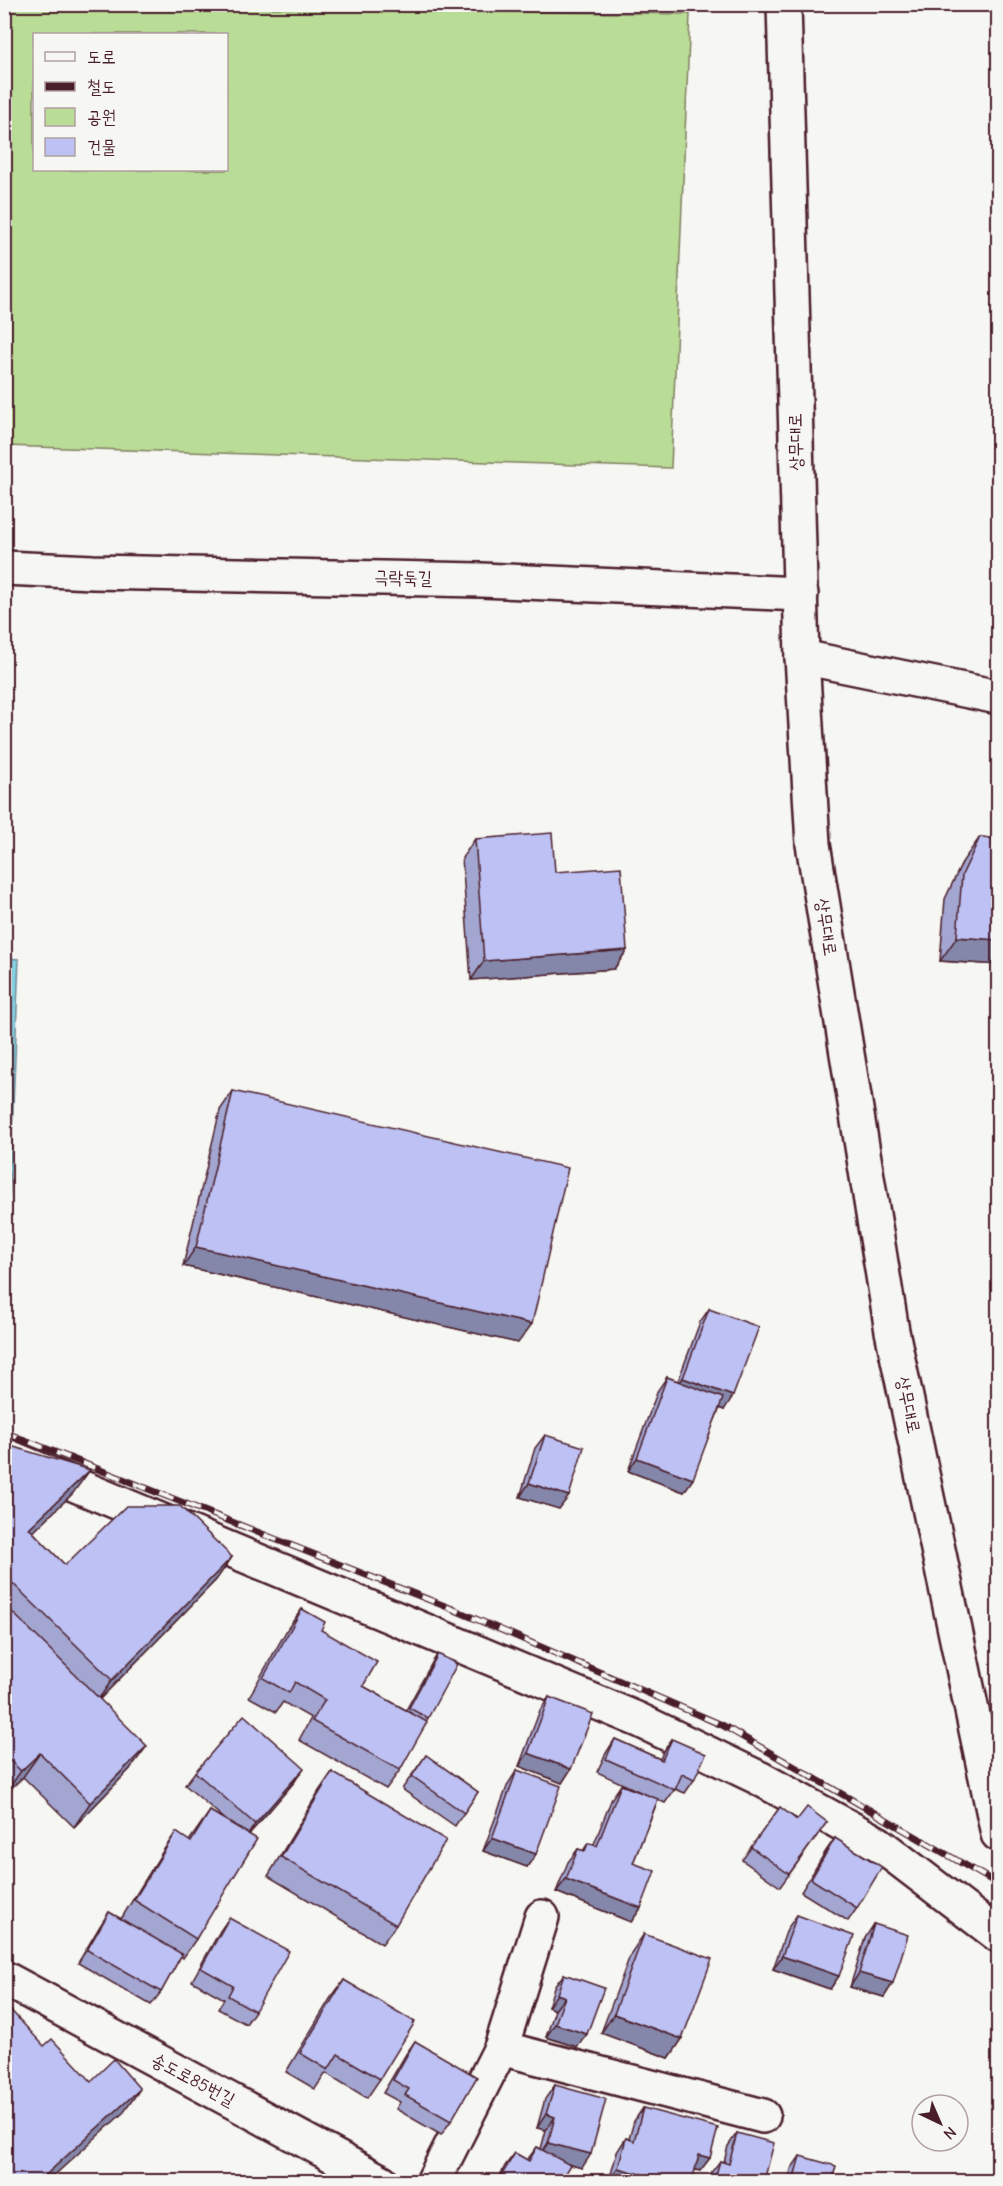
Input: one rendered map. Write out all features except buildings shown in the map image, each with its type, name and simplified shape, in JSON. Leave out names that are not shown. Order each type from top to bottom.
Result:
[{"type":"main road","name":"상무대로","points":[[784,4],[802,657],[813,844],[892,1331],[999,1834]]},
{"type":"main road","name":"극락둑길","points":[[4,568],[104,573],[481,580],[800,579]]},
{"type":"main road","points":[[802,657],[999,697]]},
{"type":"main road","points":[[4,1455],[639,1720],[749,1773],[879,1844],[999,1935]]},
{"type":"main road","points":[[433,2181],[501,2048],[542,1917]]},
{"type":"main road","name":"송도로85번길","points":[[4,1978],[382,2181]]},
{"type":"main road","points":[[501,2048],[763,2116]]},
{"type":"green space","points":[[5,4],[690,14],[671,468],[5,446]]},
{"type":"water","points":[[4,958],[19,959],[5,1305]]},
{"type":"railway","points":[[4,1432],[455,1610],[722,1725],[998,1884]]}]
